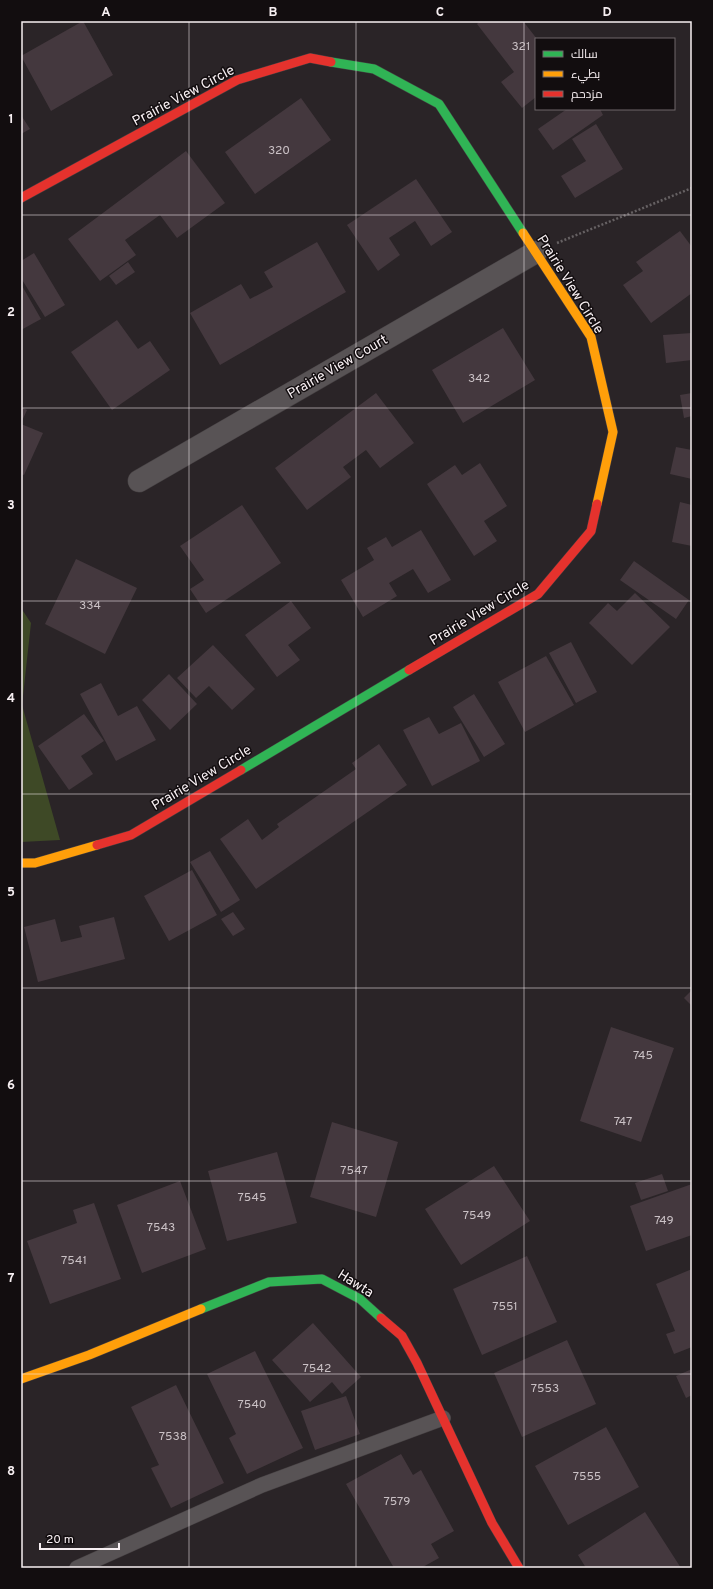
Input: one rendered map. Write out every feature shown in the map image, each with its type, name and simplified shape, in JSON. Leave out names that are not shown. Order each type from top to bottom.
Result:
[{"type":"street","name":"Prairie View Circle","points":[[21,198],[238,80],[310,58],[374,69],[439,104],[591,337],[613,432],[591,531],[538,594],[131,834],[35,863],[21,864]]},
{"type":"street","name":"Prairie View Court","points":[[139,481],[536,252]]},
{"type":"street","name":"Hawta","points":[[21,1379],[89,1355],[269,1282],[322,1279],[360,1299],[402,1336],[418,1363],[492,1523],[519,1568]]},
{"type":"lane","points":[[77,1568],[262,1485],[443,1418]]},
{"type":"path","points":[[536,252],[692,188]]},
{"type":"green space","points":[[21,608],[31,623],[22,705],[60,840],[21,842]]},
{"type":"building","points":[[83,21],[113,75],[51,111],[21,56]]},
{"type":"building","points":[[480,21],[523,21],[536,38],[535,38],[535,98],[522,108],[501,82],[514,72],[477,24]]},
{"type":"building","points":[[301,98],[331,140],[255,194],[225,152]]},
{"type":"building","points":[[566,110],[600,110],[603,115],[553,150],[538,129]]},
{"type":"building","points":[[21,115],[30,129],[21,134]]},
{"type":"building","points":[[596,124],[623,169],[575,198],[561,176],[586,161],[572,139]]},
{"type":"building","points":[[186,151],[225,203],[177,238],[160,215],[125,240],[136,255],[100,281],[68,239]]},
{"type":"building","points":[[416,179],[452,232],[431,246],[415,221],[389,238],[400,255],[378,271],[347,225]]},
{"type":"building","points":[[680,231],[692,247],[692,274],[690,275],[692,278],[692,293],[651,323],[623,285],[643,271],[636,262]]},
{"type":"building","points":[[317,242],[346,292],[220,365],[190,313],[241,284],[250,299],[273,287],[264,272]]},
{"type":"building","points":[[34,253],[65,305],[45,317],[21,278],[21,261]]},
{"type":"building","points":[[128,262],[135,272],[116,285],[109,276]]},
{"type":"building","points":[[21,284],[41,319],[21,330]]},
{"type":"building","points":[[117,320],[138,349],[150,341],[170,370],[112,410],[71,352]]},
{"type":"building","points":[[503,328],[535,380],[463,423],[432,370]]},
{"type":"building","points":[[692,333],[692,360],[666,363],[663,335]]},
{"type":"building","points":[[376,393],[414,443],[380,468],[366,450],[343,467],[351,477],[307,510],[275,468]]},
{"type":"building","points":[[692,393],[692,416],[684,418],[680,395]]},
{"type":"building","points":[[21,407],[27,410],[21,423]]},
{"type":"building","points":[[21,424],[43,433],[24,475],[21,474]]},
{"type":"building","points":[[676,447],[692,450],[692,479],[670,474]]},
{"type":"building","points":[[480,463],[507,506],[484,521],[497,541],[474,556],[427,484],[455,465],[462,475]]},
{"type":"building","points":[[680,502],[692,505],[692,546],[672,542]]},
{"type":"building","points":[[242,505],[281,563],[206,613],[190,589],[204,580],[180,546]]},
{"type":"building","points":[[421,530],[451,580],[428,593],[413,569],[389,583],[397,596],[363,617],[341,580],[374,560],[367,548],[386,537],[392,547]]},
{"type":"building","points":[[76,559],[137,588],[105,654],[45,624]]},
{"type":"building","points":[[634,561],[689,600],[676,619],[620,580]]},
{"type":"building","points":[[635,593],[670,627],[632,665],[589,623],[608,603],[617,611]]},
{"type":"building","points":[[291,601],[311,628],[288,645],[300,660],[277,677],[245,635]]},
{"type":"building","points":[[571,642],[597,692],[576,703],[549,653]]},
{"type":"building","points":[[213,645],[255,689],[232,710],[209,686],[196,698],[177,678]]},
{"type":"building","points":[[546,656],[574,705],[525,732],[498,682]]},
{"type":"building","points":[[169,674],[197,704],[170,730],[142,700]]},
{"type":"building","points":[[101,683],[118,716],[137,706],[156,740],[116,761],[80,694]]},
{"type":"building","points":[[474,694],[505,744],[484,757],[453,707]]},
{"type":"building","points":[[84,714],[104,741],[81,756],[93,774],[69,790],[38,746]]},
{"type":"building","points":[[429,717],[439,734],[461,723],[480,761],[432,786],[403,730]]},
{"type":"building","points":[[379,744],[407,785],[256,889],[220,839],[248,819],[262,840],[279,827],[277,824],[356,769],[352,763]]},
{"type":"building","points":[[210,851],[240,900],[221,912],[190,862]]},
{"type":"building","points":[[192,870],[217,915],[169,941],[144,896]]},
{"type":"building","points":[[233,912],[245,929],[233,936],[221,919]]},
{"type":"building","points":[[114,917],[125,959],[38,982],[24,927],[55,919],[61,942],[82,937],[79,926]]},
{"type":"building","points":[[692,990],[692,1006],[684,998]]},
{"type":"building","points":[[611,1027],[674,1048],[641,1142],[580,1121]]},
{"type":"building","points":[[332,1122],[398,1142],[376,1217],[310,1197]]},
{"type":"building","points":[[277,1152],[297,1223],[227,1241],[208,1171]]},
{"type":"building","points":[[494,1166],[530,1221],[461,1265],[425,1209]]},
{"type":"building","points":[[662,1174],[668,1191],[641,1200],[635,1183]]},
{"type":"building","points":[[180,1181],[206,1249],[142,1273],[117,1205]]},
{"type":"building","points":[[692,1184],[692,1235],[646,1251],[630,1206]]},
{"type":"building","points":[[94,1203],[121,1279],[50,1304],[27,1241],[77,1223],[73,1210]]},
{"type":"building","points":[[527,1256],[557,1322],[482,1355],[453,1289]]},
{"type":"building","points":[[692,1269],[692,1347],[674,1354],[666,1334],[675,1331],[656,1284]]},
{"type":"building","points":[[313,1323],[361,1377],[342,1394],[332,1382],[310,1402],[272,1360]]},
{"type":"building","points":[[567,1340],[596,1404],[522,1437],[494,1373]]},
{"type":"building","points":[[255,1351],[303,1448],[247,1474],[229,1438],[236,1434],[207,1374]]},
{"type":"building","points":[[692,1369],[692,1395],[686,1398],[676,1376]]},
{"type":"building","points":[[176,1385],[224,1483],[171,1508],[151,1468],[159,1465],[131,1407]]},
{"type":"building","points":[[346,1396],[360,1434],[315,1450],[301,1411]]},
{"type":"building","points":[[606,1427],[639,1487],[568,1525],[535,1466]]},
{"type":"building","points":[[401,1454],[413,1475],[421,1470],[454,1531],[431,1544],[439,1558],[421,1568],[394,1568],[346,1484]]},
{"type":"building","points":[[645,1512],[681,1568],[586,1568],[578,1555]]},
{"type":"traffic: fast","points":[[331,62],[374,69],[439,104],[523,233]]},
{"type":"traffic: fast","points":[[241,770],[409,670]]},
{"type":"traffic: fast","points":[[201,1309],[269,1282],[322,1279],[360,1299],[381,1318]]},
{"type":"traffic: slow","points":[[523,233],[591,337],[613,432],[597,504]]},
{"type":"traffic: slow","points":[[21,863],[35,863],[97,845]]},
{"type":"traffic: slow","points":[[21,1379],[89,1355],[201,1309]]},
{"type":"traffic: jam","points":[[21,198],[237,80],[310,58],[331,62]]},
{"type":"traffic: jam","points":[[409,670],[538,594],[591,531],[597,504]]},
{"type":"traffic: jam","points":[[97,845],[131,835],[241,770]]},
{"type":"traffic: jam","points":[[381,1318],[402,1336],[417,1363],[492,1523],[519,1568]]}]
